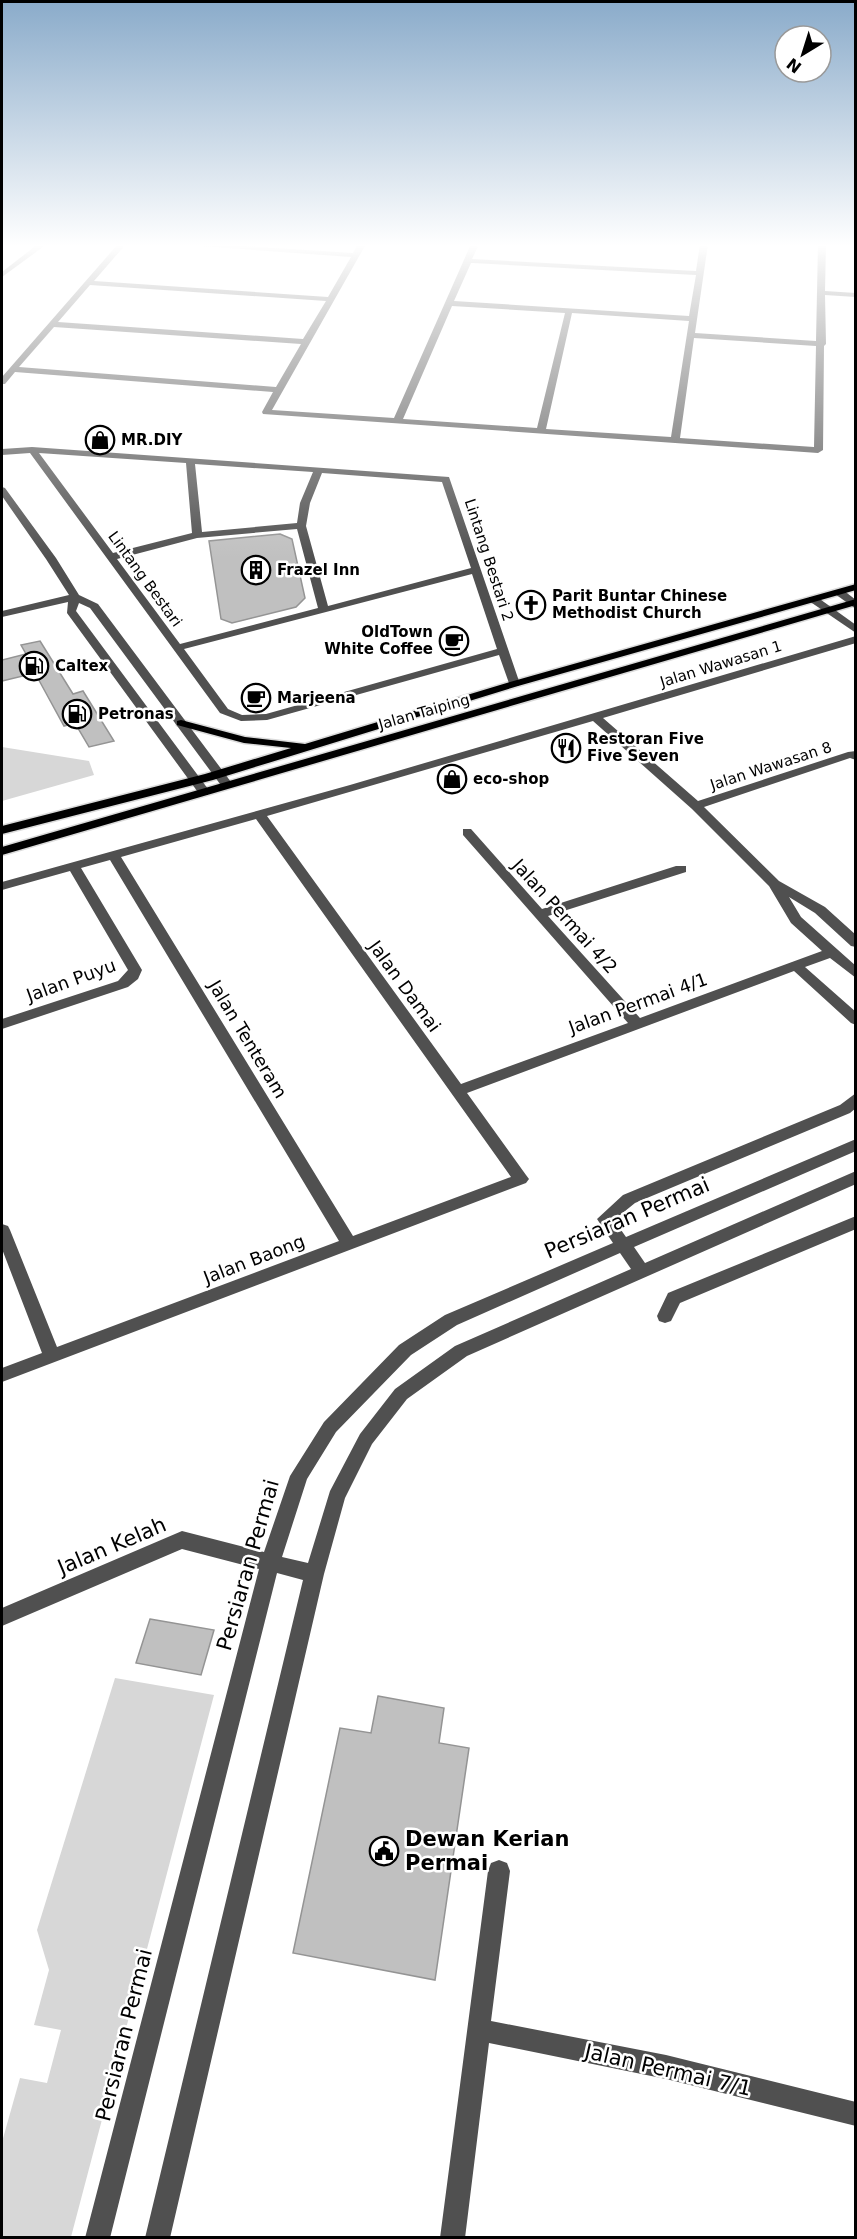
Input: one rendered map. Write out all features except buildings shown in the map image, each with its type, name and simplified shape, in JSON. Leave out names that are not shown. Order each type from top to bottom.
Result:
[{"type":"main road","name":"Jalan Taiping","points":[[2,830],[219,774],[514,684],[855,587]]},
{"type":"main road","name":"Jalan Taiping","points":[[2,851],[854,604]]},
{"type":"main road","points":[[181,723],[244,740],[309,747]]},
{"type":"street","points":[[2,382],[31,348]]},
{"type":"street","points":[[302,348],[266,412],[818,450],[822,348]]},
{"type":"street","points":[[398,420],[429,348]]},
{"type":"street","points":[[541,430],[559,348]]},
{"type":"street","points":[[675,440],[689,348]]},
{"type":"street","points":[[13,369],[279,390]]},
{"type":"street","points":[[2,453],[32,450],[319,470],[305,503],[301,526],[324,611]]},
{"type":"street","name":"Lintang Bestari","points":[[32,450],[224,711],[241,718],[267,717],[503,651]]},
{"type":"street","points":[[190,461],[197,535]]},
{"type":"street","name":"Lintang Bestari 2","points":[[319,470],[446,479],[514,684]]},
{"type":"street","points":[[2,490],[13,514],[51,558],[75,597],[94,606],[227,786]]},
{"type":"street","points":[[111,557],[197,535],[301,526]]},
{"type":"street","points":[[177,648],[476,570]]},
{"type":"street","points":[[839,592],[854,604]]},
{"type":"street","points":[[2,614],[75,597]]},
{"type":"street","points":[[75,597],[71,611],[204,792]]},
{"type":"street","points":[[813,599],[855,630]]},
{"type":"street","name":"Jalan Wawasan 1","points":[[2,886],[596,717],[855,639]]},
{"type":"street","points":[[596,717],[696,806],[774,884],[796,920],[855,974]]},
{"type":"street","name":"Jalan Wawasan 8","points":[[696,806],[852,754],[855,757]]},
{"type":"street","name":"Jalan Damai","points":[[259,814],[521,1179]]},
{"type":"street","name":"Jalan Permai 4/2","points":[[466,832],[637,1024]]},
{"type":"street","name":"Jalan Tenteram","points":[[113,854],[349,1244]]},
{"type":"street","name":"Jalan Puyu","points":[[2,1024],[123,984],[133,976],[135,970],[73,865]]},
{"type":"street","points":[[539,914],[681,869]]},
{"type":"street","points":[[774,884],[820,910],[855,942]]},
{"type":"street","name":"Jalan Permai 4/1","points":[[458,1091],[832,952]]},
{"type":"street","points":[[795,965],[855,1020]]},
{"type":"street","points":[[641,1269],[605,1219],[629,1199],[845,1109],[855,1098]]},
{"type":"street","name":"Persiaran Permai","points":[[98,2238],[270,1563],[299,1476],[330,1427],[405,1350],[451,1320],[855,1144]]},
{"type":"street","points":[[157,2238],[314,1574],[336,1497],[366,1439],[401,1394],[461,1351],[641,1269],[855,1177]]},
{"type":"street","name":"Jalan Baong","points":[[2,1375],[521,1179]]},
{"type":"street","points":[[665,1316],[674,1298],[854,1225]]},
{"type":"street","points":[[2,1230],[52,1356]]},
{"type":"street","name":"Jalan Kelah","points":[[2,1617],[182,1540],[314,1574]]},
{"type":"street","points":[[452,2238],[500,1871]]},
{"type":"street","name":"Jalan Permai 7/1","points":[[479,2030],[666,2067],[855,2114]]},
{"type":"shaded area","points":[[2,747],[89,761],[94,775],[2,801]]},
{"type":"shaded area","points":[[115,1678],[214,1695],[71,2237],[2,2237],[2,2142],[20,2078],[47,2083],[61,2030],[34,2025],[49,1970],[37,1930]]},
{"type":"place","name":"MR.DIY","points":[[100,440]]},
{"type":"place","name":"Frazel Inn","points":[[256,570]]},
{"type":"place","name":"Parit Buntar Chinese Methodist Church","points":[[531,605]]},
{"type":"place","name":"OldTown White Coffee","points":[[454,641]]},
{"type":"place","name":"Caltex","points":[[34,666]]},
{"type":"place","name":"Marjeena","points":[[256,698]]},
{"type":"place","name":"Petronas","points":[[77,714]]},
{"type":"place","name":"Restoran Five Five Seven","points":[[566,748]]},
{"type":"place","name":"eco-shop","points":[[452,779]]},
{"type":"place","name":"Dewan Kerian Permai","points":[[384,1851]]}]
